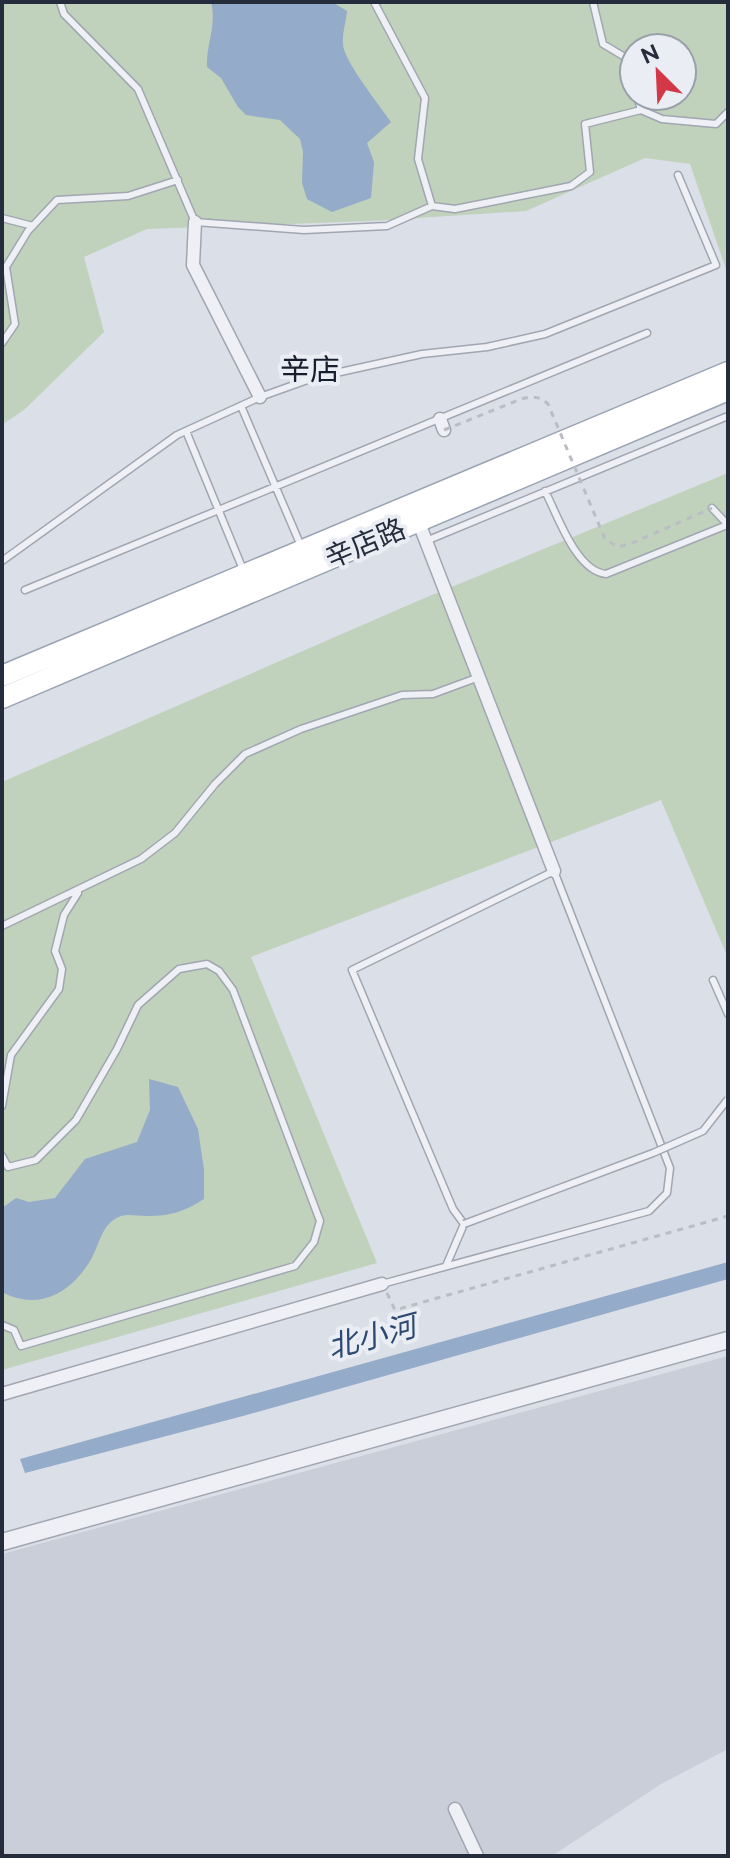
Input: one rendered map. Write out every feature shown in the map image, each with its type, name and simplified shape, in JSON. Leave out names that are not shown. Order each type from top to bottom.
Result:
[{"type":"main road","name":"辛店路","points":[[2,698],[728,372]]},
{"type":"main road","name":"辛店路","points":[[2,676],[302,550],[415,512],[728,390]]},
{"type":"street","points":[[195,222],[193,265],[260,397]]},
{"type":"street","points":[[415,512],[554,871]]},
{"type":"street","points":[[2,1394],[382,1284]]},
{"type":"street","points":[[2,1542],[728,1340]]},
{"type":"street","points":[[455,1809],[477,1856]]},
{"type":"lane","points":[[60,2],[64,14],[138,89],[195,222],[304,230],[387,226],[432,206],[455,209],[571,186],[590,172],[585,124],[633,112]]},
{"type":"lane","points":[[374,2],[425,98],[418,159],[432,206]]},
{"type":"lane","points":[[593,2],[603,44],[618,53]]},
{"type":"lane","points":[[646,112],[662,119],[716,124],[728,112]]},
{"type":"lane","points":[[2,561],[186,431],[260,397],[313,378],[422,354],[487,347],[545,334],[716,265],[678,175]]},
{"type":"lane","points":[[2,343],[15,324],[6,267],[33,226],[57,200],[128,196],[178,180]]},
{"type":"lane","points":[[2,218],[33,226]]},
{"type":"lane","points":[[25,590],[276,486],[442,424],[647,333]]},
{"type":"lane","points":[[241,406],[302,550]]},
{"type":"lane","points":[[426,541],[728,416]]},
{"type":"lane","points":[[186,431],[245,574]]},
{"type":"lane","points":[[545,491],[582,562],[597,573],[606,574],[727,525],[712,508]]},
{"type":"lane","points":[[2,926],[141,859],[175,833],[215,784],[245,754],[301,729],[402,695],[433,694],[479,677]]},
{"type":"lane","points":[[382,1284],[649,1211],[667,1193],[670,1168],[554,871],[352,970],[453,1209],[464,1224]]},
{"type":"lane","points":[[2,1106],[11,1055],[59,989],[62,969],[55,951],[64,915],[80,890]]},
{"type":"lane","points":[[2,1156],[8,1167],[36,1160],[76,1120],[138,1005],[179,969],[207,964],[219,971],[233,990],[320,1221],[314,1242],[295,1266],[21,1346],[14,1330],[2,1325]]},
{"type":"lane","points":[[713,980],[728,1014]]},
{"type":"lane","points":[[446,1266],[464,1224],[703,1131],[728,1099]]},
{"type":"path","points":[[442,424],[531,396],[544,400],[605,539],[618,547],[712,508]]},
{"type":"path","points":[[382,1284],[395,1310],[728,1216]]},
{"type":"shaded area","points":[[728,1356],[728,1749],[661,1784],[552,1856],[2,1856],[2,1554]]},
{"type":"green space","points":[[2,2],[728,2],[728,275],[690,164],[645,158],[526,211],[371,221],[147,229],[84,257],[104,332],[25,409],[2,425]]},
{"type":"green space","points":[[728,473],[728,958],[661,800],[251,957],[377,1263],[2,1370],[2,782],[420,600]]},
{"type":"water","points":[[211,2],[332,2],[347,11],[343,36],[345,51],[355,71],[391,122],[367,143],[374,162],[371,198],[332,212],[307,199],[302,183],[303,152],[300,139],[280,120],[246,115],[221,78],[207,67],[213,19]]},
{"type":"water","points":[[149,1079],[178,1087],[198,1129],[204,1170],[204,1199],[170,1214],[124,1215],[114,1219],[105,1229],[82,1273],[52,1296],[28,1300],[2,1292],[2,1208],[16,1198],[29,1202],[55,1198],[85,1159],[137,1142],[150,1110]]},
{"type":"water","name":"北小河","points":[[728,1262],[728,1279],[243,1416],[25,1473],[20,1459]]},
{"type":"district","name":"辛店","points":[[310,370]]}]
